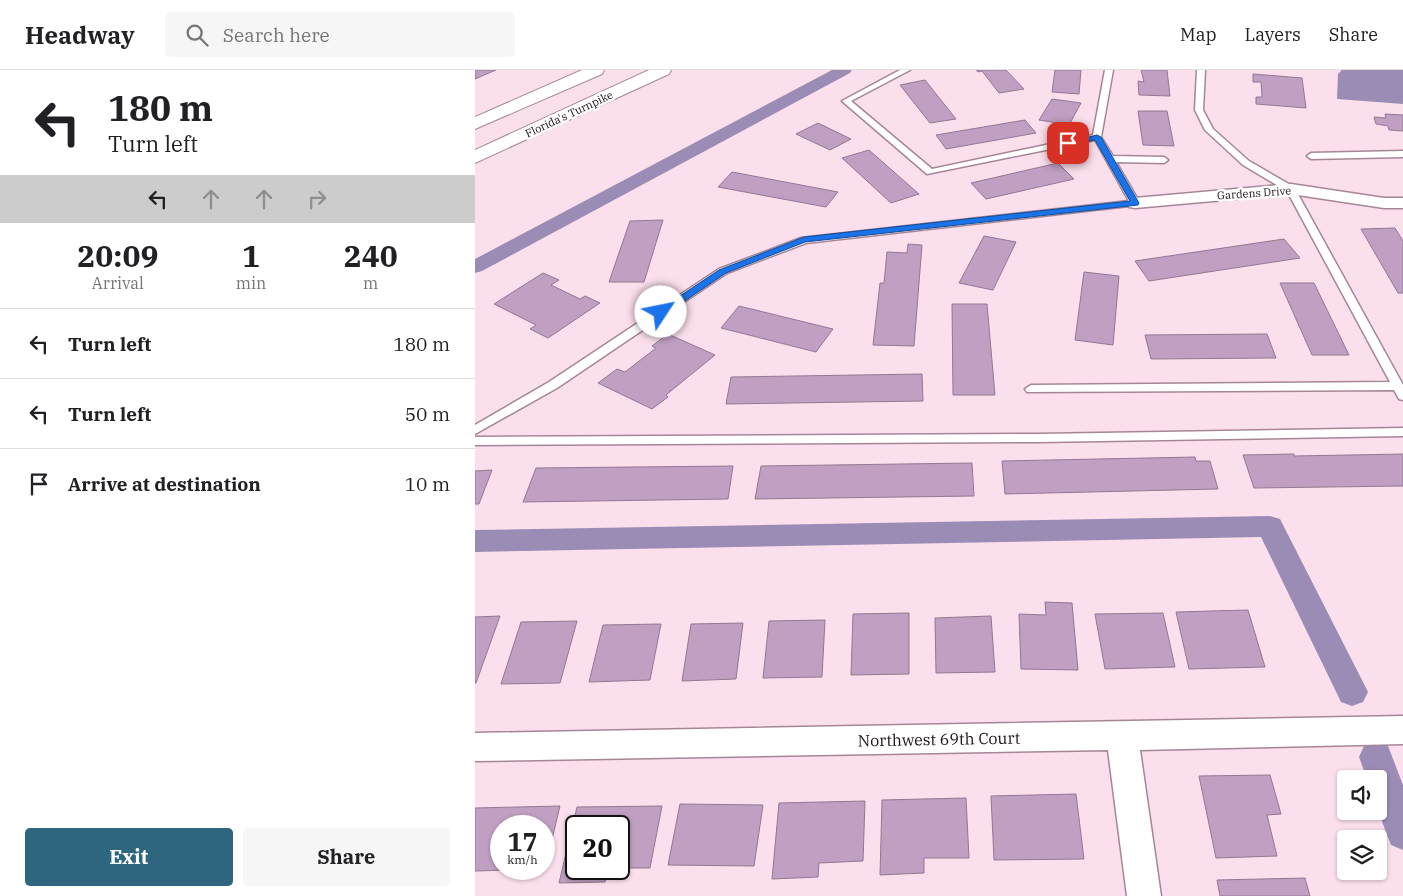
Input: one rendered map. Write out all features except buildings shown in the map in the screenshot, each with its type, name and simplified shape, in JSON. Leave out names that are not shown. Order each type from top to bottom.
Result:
[{"type":"highway","points":[[475,124],[596,70]]},
{"type":"highway","name":"Florida's Turnpike","points":[[475,157],[663,70]]},
{"type":"street","name":"Gardens Drive","points":[[1135,203],[1291,190],[1384,203],[1403,203]]},
{"type":"street","name":"Northwest 69th Court","points":[[475,747],[1403,730]]},
{"type":"street","points":[[1122,736],[1144,896]]},
{"type":"lane","points":[[906,70],[846,101],[930,172],[1097,137]]},
{"type":"lane","points":[[475,430],[553,385],[723,272],[804,240],[1135,203],[1097,137],[1109,70]]},
{"type":"lane","points":[[1031,389],[1400,391],[1291,190],[1246,163],[1209,130],[1199,110],[1201,70]]},
{"type":"lane","points":[[1311,156],[1403,154]]},
{"type":"lane","points":[[1109,159],[1164,160]]},
{"type":"lane","points":[[475,441],[1038,438],[1403,432]]},
{"type":"shaded area","points":[[1342,70],[1403,70],[1403,104],[1337,99],[1338,74]]},
{"type":"waterway","points":[[475,267],[844,70]]},
{"type":"waterway","points":[[475,541],[1270,526],[1352,692]]},
{"type":"waterway","points":[[1376,757],[1403,833]]},
{"type":"route","points":[[661,312],[723,272],[804,240],[1135,203],[1097,137],[1068,143]]}]
